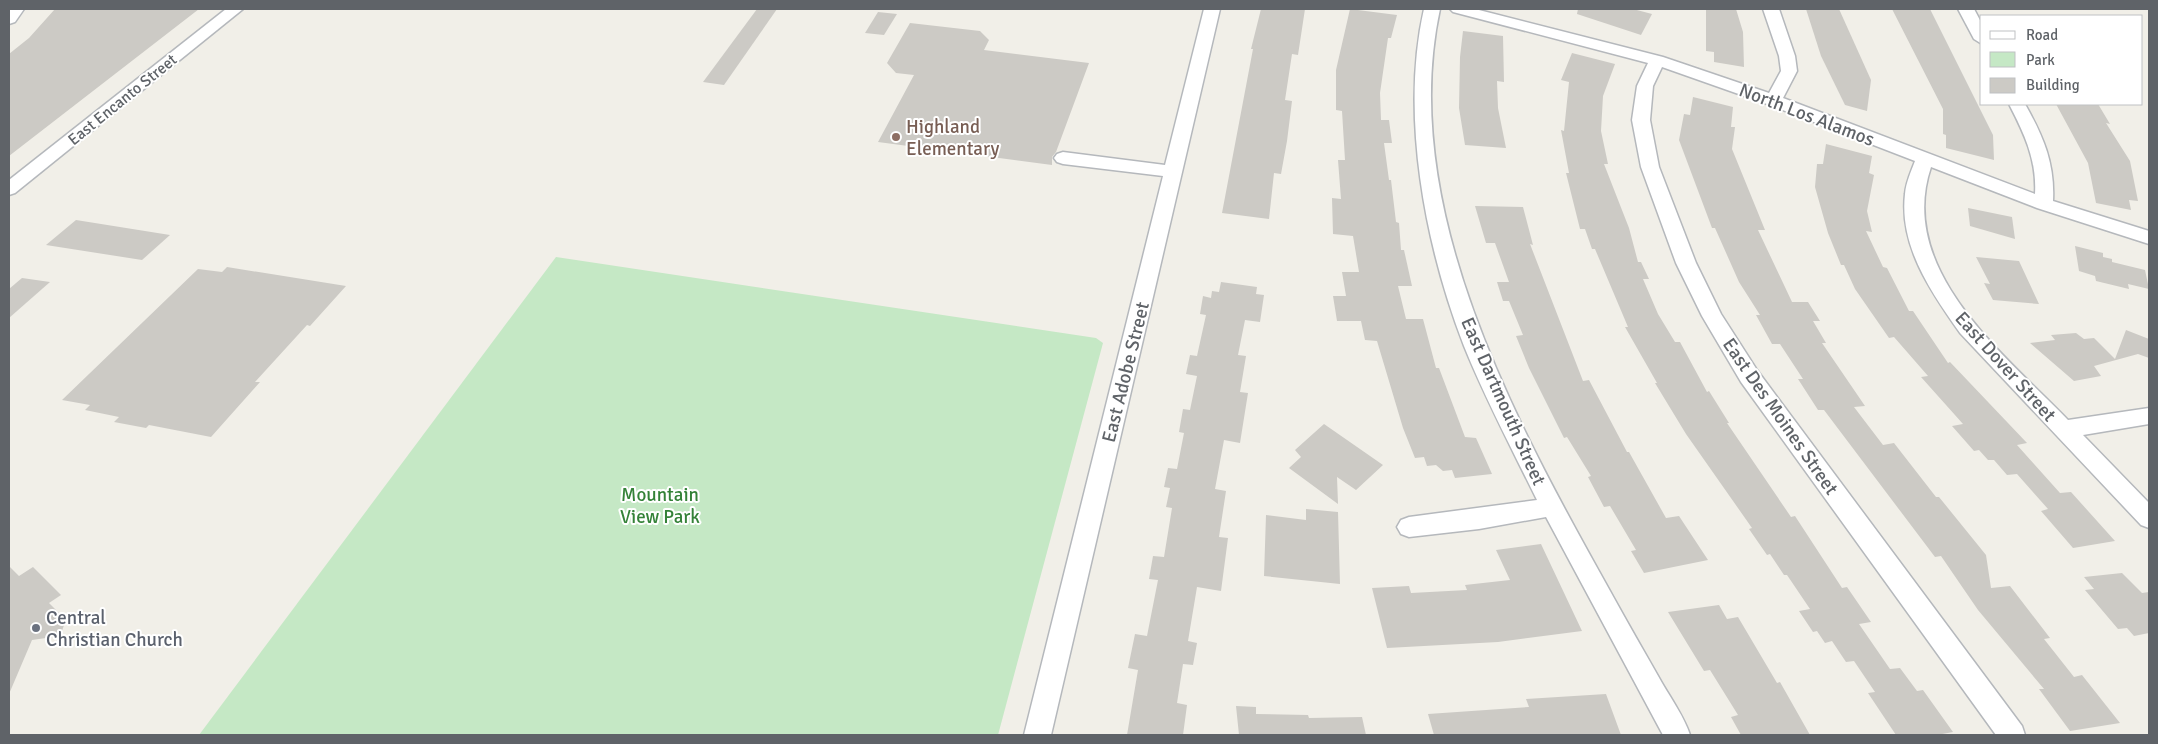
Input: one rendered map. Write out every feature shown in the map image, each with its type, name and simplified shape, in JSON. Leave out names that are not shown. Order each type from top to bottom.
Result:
[{"type":"street","points":[[9,18],[16,9]]},
{"type":"street","name":"East Encanto Street","points":[[9,189],[234,9]]},
{"type":"street","name":"East Adobe Street","points":[[1037,735],[1212,9]]},
{"type":"street","name":"East Dartmouth Street","points":[[1432,9],[1424,49],[1422,105],[1436,208],[1454,284],[1474,345],[1551,507],[1677,735]]},
{"type":"street","name":"North Los Alamos","points":[[1458,9],[1657,60],[1773,100],[2044,204],[2149,238]]},
{"type":"street","points":[[1771,9],[1787,56],[1789,71],[1773,100]]},
{"type":"street","points":[[1966,9],[1980,35]]},
{"type":"street","name":"East Des Moines Street","points":[[1657,60],[1646,86],[1642,108],[1642,132],[1645,150],[1680,246],[1712,316],[1749,376],[2012,735]]},
{"type":"street","points":[[2018,105],[2043,156],[2047,177],[2044,204]]},
{"type":"street","points":[[1063,158],[1173,172]]},
{"type":"street","name":"East Dover Street","points":[[1924,159],[1914,196],[1915,220],[1921,249],[1931,272],[1967,328],[2149,518]]},
{"type":"street","points":[[2063,429],[2149,416]]},
{"type":"street","points":[[1409,527],[1479,519],[1551,507]]},
{"type":"green space","name":"Mountain View Park","points":[[556,257],[1096,338],[1103,343],[998,735],[199,735]]},
{"type":"building","points":[[55,9],[199,9],[9,156],[9,54],[29,38]]},
{"type":"building","points":[[757,9],[777,9],[724,85],[703,82]]},
{"type":"building","points":[[1261,9],[1305,9],[1298,55],[1292,54],[1285,100],[1292,101],[1287,141],[1281,174],[1274,173],[1269,219],[1222,213],[1253,49],[1251,49]]},
{"type":"building","points":[[1350,9],[1397,15],[1391,38],[1388,38],[1380,93],[1381,120],[1389,120],[1392,143],[1384,143],[1389,180],[1391,180],[1396,222],[1399,223],[1401,250],[1404,250],[1412,286],[1398,286],[1406,319],[1423,319],[1436,368],[1439,368],[1465,437],[1476,438],[1492,474],[1455,478],[1452,470],[1443,471],[1436,465],[1427,466],[1424,457],[1415,458],[1403,428],[1377,341],[1365,340],[1361,321],[1337,321],[1333,296],[1346,296],[1342,272],[1359,272],[1353,236],[1333,234],[1332,198],[1341,199],[1338,160],[1345,160],[1342,111],[1336,110],[1336,70]]},
{"type":"building","points":[[1578,9],[1633,9],[1652,14],[1641,35],[1577,14]]},
{"type":"building","points":[[1706,9],[1736,9],[1743,32],[1744,67],[1714,62],[1714,52],[1706,51]]},
{"type":"building","points":[[1806,9],[1839,9],[1871,80],[1867,111],[1845,105],[1821,56]]},
{"type":"building","points":[[1892,9],[1930,9],[1993,135],[1994,160],[1946,148],[1946,135],[1943,134],[1943,109]]},
{"type":"building","points":[[878,12],[897,14],[884,35],[865,33]]},
{"type":"building","points":[[910,23],[980,31],[989,40],[984,50],[1089,63],[1056,152],[1052,157],[1052,165],[878,142],[914,75],[896,73],[887,63]]},
{"type":"building","points":[[1463,31],[1503,36],[1504,82],[1497,81],[1498,108],[1506,148],[1465,145],[1459,108],[1460,57]]},
{"type":"building","points":[[1572,53],[1615,64],[1603,96],[1601,131],[1608,164],[1604,164],[1629,228],[1638,262],[1641,262],[1649,279],[1643,279],[1658,314],[1675,342],[1680,342],[1707,392],[1709,391],[1729,423],[1727,423],[1791,517],[1795,516],[1842,588],[1847,587],[1871,622],[1859,624],[1890,669],[1900,668],[1917,691],[1923,690],[1953,732],[1937,735],[1896,735],[1868,693],[1875,692],[1854,661],[1846,662],[1832,641],[1825,643],[1817,631],[1813,632],[1799,611],[1810,609],[1787,575],[1784,575],[1770,554],[1767,555],[1749,529],[1752,528],[1686,434],[1655,383],[1657,383],[1625,327],[1628,327],[1595,249],[1592,249],[1585,229],[1580,229],[1566,173],[1569,173],[1561,130],[1564,131],[1569,82],[1561,80]]},
{"type":"building","points":[[1693,97],[1733,107],[1731,127],[1735,127],[1732,149],[1765,230],[1758,230],[1792,302],[1808,302],[1820,321],[1813,321],[1826,343],[1822,343],[1865,406],[1854,407],[1883,445],[1894,443],[1936,497],[1939,497],[1986,555],[1991,588],[2010,586],[2050,638],[2044,639],[2074,677],[2082,675],[2120,723],[2070,731],[2039,689],[2044,689],[1978,610],[1941,556],[1935,557],[1824,410],[1818,410],[1798,379],[1803,379],[1780,344],[1772,344],[1756,315],[1760,315],[1739,282],[1715,228],[1712,228],[1679,140],[1684,114],[1690,115]]},
{"type":"building","points":[[2057,105],[2099,105],[2110,124],[2106,123],[2130,161],[2138,201],[2129,200],[2131,210],[2096,203],[2088,163]]},
{"type":"building","points":[[1826,144],[1872,156],[1869,173],[1874,175],[1867,211],[1872,232],[1866,231],[1883,267],[1887,268],[1909,311],[1913,311],[1948,363],[1950,362],[2027,443],[2017,445],[2060,493],[2071,492],[2115,541],[2073,548],[2041,511],[2048,509],[2017,474],[2007,475],[1994,460],[1988,460],[1979,450],[1974,451],[1952,426],[1963,424],[1921,377],[1928,376],[1894,337],[1889,338],[1855,289],[1844,265],[1841,265],[1828,233],[1815,187],[1817,164],[1823,164]]},
{"type":"building","points":[[1475,206],[1523,207],[1533,245],[1530,244],[1583,381],[1589,380],[1627,452],[1629,452],[1666,518],[1679,516],[1708,560],[1644,573],[1631,551],[1636,550],[1610,506],[1604,507],[1588,477],[1591,476],[1567,437],[1564,438],[1529,368],[1516,336],[1523,335],[1509,301],[1503,301],[1497,282],[1509,282],[1495,243],[1486,243]]},
{"type":"building","points":[[1968,208],[2012,217],[2015,239],[1970,226]]},
{"type":"building","points":[[76,220],[170,235],[142,260],[46,245]]},
{"type":"building","points":[[2075,246],[2103,253],[2103,257],[2112,259],[2112,262],[2145,270],[2149,289],[2128,284],[2129,289],[2096,281],[2095,276],[2079,271]]},
{"type":"building","points":[[1976,257],[2019,261],[2039,304],[1993,300],[1984,283],[1990,284]]},
{"type":"building","points":[[227,267],[346,286],[255,382],[260,382],[211,437],[149,425],[146,428],[114,422],[119,417],[85,410],[90,405],[62,400],[198,269],[222,272]]},
{"type":"building","points":[[22,278],[50,282],[9,318],[9,289]]},
{"type":"building","points":[[1221,282],[1257,287],[1256,294],[1264,295],[1260,322],[1245,320],[1238,355],[1246,356],[1240,392],[1248,393],[1240,443],[1224,440],[1215,489],[1226,491],[1219,537],[1228,538],[1221,591],[1197,587],[1188,641],[1197,643],[1193,665],[1183,664],[1177,703],[1187,705],[1183,735],[1127,735],[1138,670],[1128,668],[1135,634],[1147,636],[1158,580],[1149,579],[1153,556],[1164,557],[1172,508],[1166,507],[1170,488],[1164,487],[1168,468],[1177,469],[1184,433],[1179,432],[1183,409],[1190,410],[1197,376],[1186,374],[1190,355],[1197,356],[1206,315],[1200,314],[1203,296],[1211,298],[1212,291],[1219,292]]},
{"type":"building","points":[[2126,330],[2149,339],[2149,358],[2138,354],[2094,366],[2101,376],[2074,381],[2030,343],[2055,340],[2051,335],[2076,333],[2084,339],[2094,338],[2115,359]]},
{"type":"building","points":[[1324,424],[1383,465],[1356,490],[1337,477],[1338,504],[1289,468],[1301,457],[1295,450]]},
{"type":"building","points":[[1306,509],[1338,512],[1340,584],[1264,576],[1266,515],[1306,520]]},
{"type":"building","points":[[1541,544],[1582,631],[1498,642],[1387,648],[1372,588],[1409,586],[1411,593],[1467,590],[1465,585],[1510,580],[1496,550]]},
{"type":"building","name":"Central Christian Church","points":[[9,566],[19,576],[33,567],[61,595],[49,603],[66,620],[60,636],[32,640],[9,694]]},
{"type":"building","points":[[2122,573],[2142,593],[2149,592],[2149,633],[2134,636],[2127,628],[2118,629],[2085,590],[2094,589],[2084,577]]},
{"type":"building","points":[[1719,605],[1727,619],[1738,617],[1777,683],[1780,682],[1810,735],[1741,735],[1731,717],[1738,715],[1710,670],[1704,671],[1668,612]]},
{"type":"building","points":[[1606,694],[1621,735],[1434,735],[1428,714],[1529,707],[1526,699]]},
{"type":"building","points":[[1236,706],[1256,707],[1256,714],[1308,715],[1309,718],[1362,717],[1366,735],[1239,735]]},
{"type":"place","name":"Highland Elementary","points":[[896,137]]},
{"type":"place","name":"Central Christian Church","points":[[36,628]]}]
